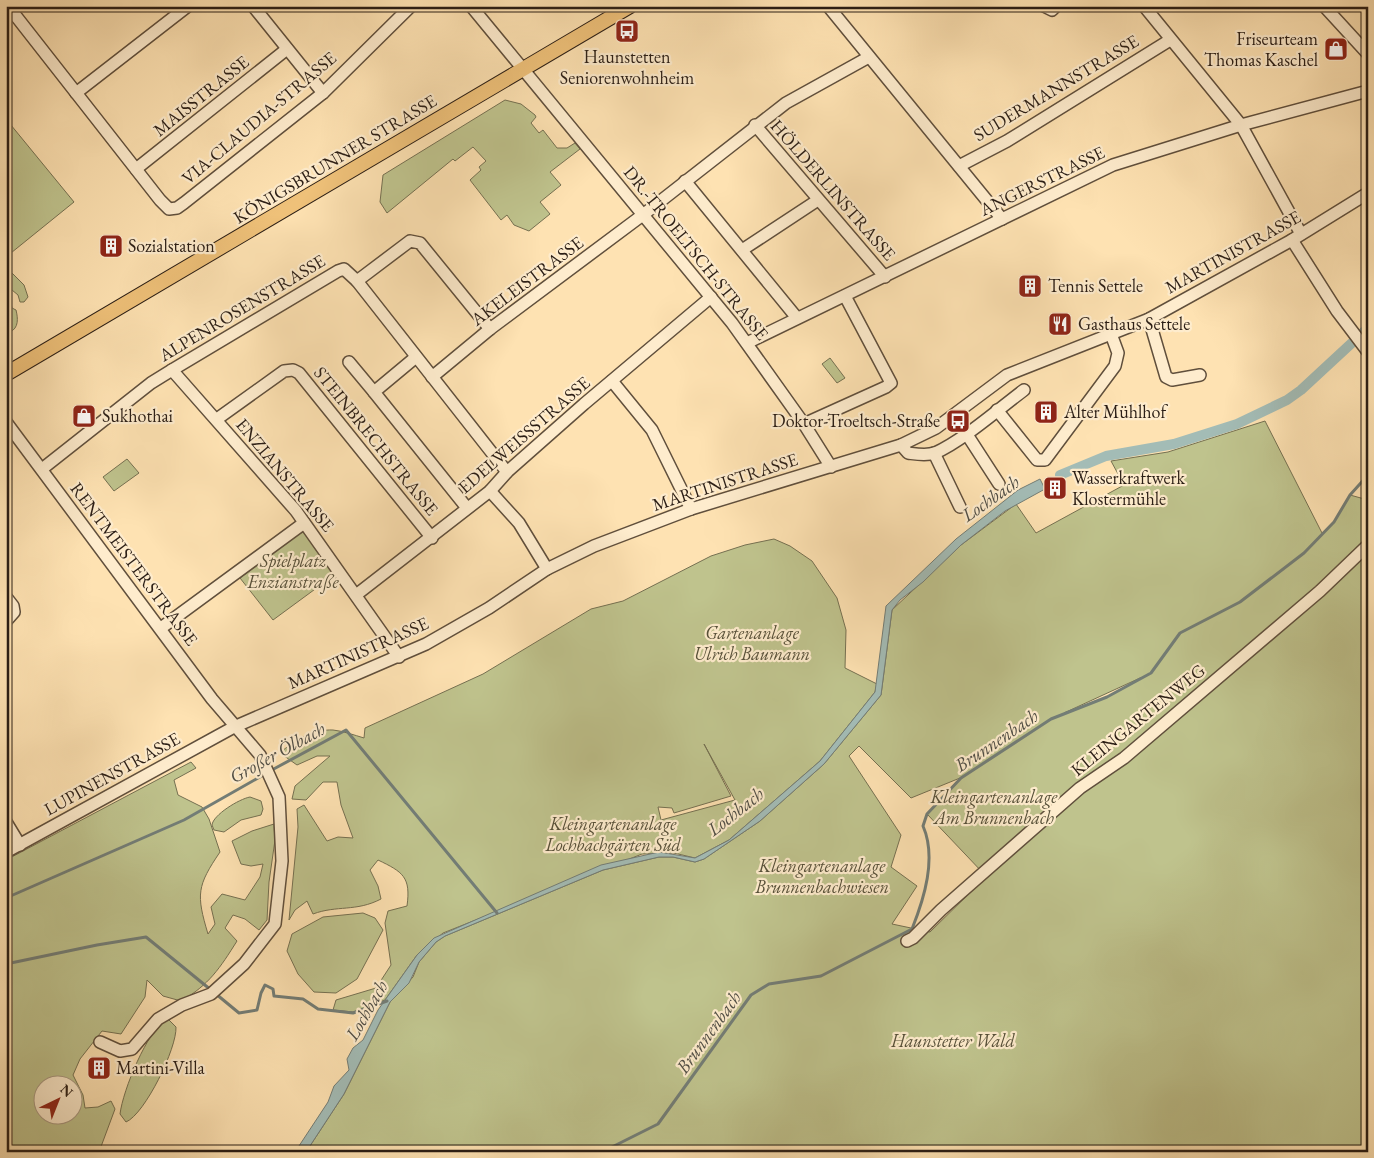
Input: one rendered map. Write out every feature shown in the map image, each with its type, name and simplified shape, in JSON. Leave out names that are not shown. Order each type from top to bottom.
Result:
[{"type":"main road","name":"KÖNIGSBRUNNER STRASSE","points":[[6,374],[630,6]]},
{"type":"street","points":[[8,6],[136,169]]},
{"type":"street","points":[[76,93],[188,6]]},
{"type":"street","points":[[253,6],[322,93]]},
{"type":"street","name":"VIA-CLAUDIA-STRASSE","points":[[136,169],[169,209],[177,208],[322,93],[410,6]]},
{"type":"street","name":"DR.-TROELTSCH-STRASSE","points":[[471,6],[644,214],[747,343],[804,424],[831,467]]},
{"type":"street","points":[[828,6],[1002,218]]},
{"type":"street","points":[[1044,6],[1052,10],[1056,6]]},
{"type":"street","points":[[1144,6],[1241,125],[1297,237],[1353,334],[1365,349]]},
{"type":"street","points":[[1324,6],[1368,54]]},
{"type":"street","name":"SUDERMANNSTRASSE","points":[[959,166],[1007,142],[1170,40]]},
{"type":"street","name":"MAISSTRASSE","points":[[136,169],[287,49]]},
{"type":"street","name":"AKELEISTRASSE","points":[[432,377],[490,330],[644,214],[755,125],[786,103],[869,57]]},
{"type":"street","name":"ANGERSTRASSE","points":[[747,343],[1113,165],[1241,125],[1368,91]]},
{"type":"street","name":"HÖLDERLINSTRASSE","points":[[755,125],[885,276]]},
{"type":"street","points":[[685,181],[796,318]]},
{"type":"street","name":"MARTINISTRASSE","points":[[234,726],[399,657],[460,625],[547,569],[594,546],[691,509],[901,446],[936,428],[1007,375],[1149,319],[1297,237],[1368,193]]},
{"type":"street","points":[[742,250],[818,200]]},
{"type":"street","points":[[490,330],[420,243],[410,241],[357,281],[507,472]]},
{"type":"street","name":"ALPENROSENSTRASSE","points":[[42,469],[151,383],[172,370],[338,271],[344,269],[350,272],[357,281]]},
{"type":"street","points":[[804,424],[886,387],[891,382],[845,296]]},
{"type":"street","name":"EDELWEISSSTRASSE","points":[[356,594],[432,538],[490,491],[507,472],[711,297]]},
{"type":"street","points":[[1149,319],[1166,377],[1172,380],[1200,375]]},
{"type":"street","points":[[997,410],[1037,460],[1045,460],[1115,366],[1118,353],[1111,334]]},
{"type":"street","points":[[374,392],[416,357]]},
{"type":"street","points":[[349,362],[467,508]]},
{"type":"street","name":"ENZIANSTRASSE","points":[[172,370],[304,523],[399,657]]},
{"type":"street","name":"STEINBRECHSTRASSE","points":[[217,420],[284,371],[293,370],[299,373],[432,538]]},
{"type":"street","points":[[612,381],[652,430],[691,509]]},
{"type":"street","points":[[901,446],[908,453],[922,455],[934,453],[966,433],[1024,390]]},
{"type":"street","name":"RENTMEISTERSTRASSE","points":[[6,422],[10,434],[42,469],[234,726]]},
{"type":"street","points":[[966,433],[999,484]]},
{"type":"street","points":[[934,453],[960,507]]},
{"type":"street","points":[[490,491],[519,523],[547,569]]},
{"type":"street","points":[[161,628],[304,523]]},
{"type":"street","name":"KLEINGARTENWEG","points":[[907,941],[913,938],[940,910],[1080,788],[1124,758],[1320,591],[1368,545]]},
{"type":"street","points":[[6,597],[13,606],[10,617]]},
{"type":"street","points":[[100,1042],[120,1051],[132,1049],[158,1019],[182,1005],[213,992],[244,964],[275,924],[282,861],[279,797],[266,765],[234,726]]},
{"type":"street","name":"LUPINENSTRASSE","points":[[6,852],[20,846],[234,726]]},
{"type":"street","points":[[6,822],[20,846]]},
{"type":"green space","points":[[505,100],[521,104],[535,115],[536,117],[531,123],[539,133],[543,130],[557,148],[567,148],[575,143],[580,149],[550,172],[561,185],[540,202],[550,214],[529,231],[514,225],[507,215],[501,220],[470,180],[481,170],[479,167],[486,161],[473,147],[455,161],[453,159],[387,213],[380,202],[383,175]]},
{"type":"green space","points":[[6,119],[74,202],[6,257]]},
{"type":"green space","points":[[6,267],[24,285],[28,297],[24,302],[20,302],[18,295],[12,290],[8,292],[12,308],[16,310],[17,319],[15,328],[10,332],[6,327]]},
{"type":"green space","points":[[830,358],[845,378],[837,383],[822,364]]},
{"type":"green space","points":[[1265,421],[1322,533],[1334,522],[1350,495],[1368,500],[1368,1152],[306,1152],[344,1094],[390,1002],[413,977],[419,962],[436,942],[445,936],[603,870],[659,857],[673,857],[695,862],[704,859],[760,821],[824,764],[881,695],[892,610],[961,545],[1016,504],[1036,533],[1124,485],[1111,461],[1168,452]],"holes":[[[1140,678],[1107,697],[1064,713]],[[859,746],[911,798],[960,778],[927,814],[984,874],[982,881],[930,932],[892,924],[917,886],[891,867],[901,835],[849,756]]]},
{"type":"green space","points":[[127,459],[139,473],[114,491],[103,477]]},
{"type":"green space","name":"Spielplatz Enzianstraße","points":[[306,531],[337,573],[273,620],[240,578],[298,534]]},
{"type":"green space","points":[[774,539],[790,546],[812,561],[837,598],[846,630],[845,668],[877,684],[875,692],[820,761],[729,840],[695,858],[674,853],[642,854],[443,933],[417,955],[385,1000],[353,1012],[333,1010],[336,1000],[376,988],[391,965],[385,923],[388,911],[407,906],[408,888],[399,872],[378,860],[370,870],[378,886],[381,899],[363,906],[322,911],[313,914],[307,901],[295,910],[289,920],[298,827],[297,809],[304,805],[327,841],[338,837],[353,838],[341,805],[337,782],[323,782],[306,800],[292,799],[295,786],[330,756],[317,756],[297,765],[280,753],[297,740],[319,731],[333,730],[364,738],[365,728],[483,674],[591,609],[623,601],[711,556],[745,545]],"holes":[[[704,744],[735,800],[661,820],[658,807],[672,808],[674,813],[731,796]]]},
{"type":"green space","points":[[191,762],[196,768],[174,780],[178,795],[202,807],[209,819],[220,852],[203,882],[201,891],[200,899],[208,934],[215,924],[211,907],[222,894],[245,900],[260,877],[263,864],[251,866],[241,864],[232,841],[252,831],[274,824],[275,840],[269,882],[267,920],[259,930],[245,919],[233,915],[225,928],[237,941],[219,968],[199,989],[181,1001],[163,996],[147,980],[145,997],[121,1034],[102,1031],[80,1059],[74,1076],[32,1076],[32,1126],[82,1126],[82,1093],[85,1108],[98,1107],[111,1101],[115,1109],[99,1152],[6,1152],[6,860]]},
{"type":"green space","points":[[250,797],[261,801],[263,809],[261,815],[241,820],[224,832],[214,830],[213,821],[222,812],[233,804]]},
{"type":"green space","points":[[363,913],[375,918],[383,930],[357,979],[336,993],[314,992],[298,974],[287,951],[292,934],[323,917]]},
{"type":"green space","points":[[167,1018],[176,1027],[175,1037],[166,1064],[142,1107],[126,1122],[120,1114],[131,1077],[144,1048],[159,1025]]},
{"type":"water","points":[[1040,479],[1045,489],[1005,511],[961,545],[923,582],[900,600],[892,610],[881,695],[824,764],[760,821],[704,859],[695,862],[673,857],[659,857],[603,870],[445,936],[436,942],[419,962],[409,983],[390,1002],[344,1094],[306,1152],[295,1152],[328,1102],[334,1086],[349,1070],[347,1059],[353,1048],[363,1040],[378,1010],[417,955],[434,938],[601,865],[659,852],[695,858],[729,840],[820,761],[875,692],[886,606],[956,539],[1018,490]]},
{"type":"waterway","name":"Lochbach","points":[[1060,475],[1106,456],[1174,444],[1237,424],[1287,400],[1301,390],[1368,328]]},
{"type":"waterway","name":"Brunnenbach","points":[[602,1152],[658,1124],[751,995],[769,984],[821,976],[912,929],[921,905],[929,865],[929,851],[923,826],[927,814],[961,778],[1051,719],[1107,697],[1151,673],[1180,633],[1240,602],[1304,553],[1334,522],[1350,495],[1368,475]]},
{"type":"waterway","name":"Großer Ölbach","points":[[270,771],[346,730],[497,913]]},
{"type":"waterway","name":"Großer Ölbach","points":[[6,898],[184,820],[265,774]]},
{"type":"waterway","points":[[6,964],[146,937],[211,990]]},
{"type":"waterway","points":[[216,994],[239,1013],[257,1010],[265,985],[273,989],[274,996],[303,999],[318,1009],[353,1013],[387,1001]]},
{"type":"place","name":"Haunstetten Seniorenwohnheim","points":[[627,31]]},
{"type":"place","name":"Friseurteam Thomas Kaschel","points":[[1336,49]]},
{"type":"place","name":"Sozialstation","points":[[111,246]]},
{"type":"place","name":"Tennis Settele","points":[[1030,286]]},
{"type":"place","name":"Gasthaus Settele","points":[[1060,324]]},
{"type":"place","name":"Alter Mühlhof","points":[[1046,412]]},
{"type":"place","name":"Sukhothai","points":[[84,416]]},
{"type":"place","name":"Doktor-Troeltsch-Straße","points":[[958,421]]},
{"type":"place","name":"Wasserkraftwerk Klostermühle","points":[[1055,488]]},
{"type":"place","name":"Martini-Villa","points":[[99,1068]]},
{"type":"park label","name":"Gartenanlage Ulrich Baumann","points":[[752,643]]},
{"type":"park label","name":"Kleingartenanlage Am Brunnenbach","points":[[994,808]]},
{"type":"park label","name":"Kleingartenanlage Lochbachgärten Süd","points":[[613,834]]},
{"type":"park label","name":"Kleingartenanlage Brunnenbachwiesen","points":[[822,876]]},
{"type":"park label","name":"Haunstetter Wald","points":[[953,1041]]}]
